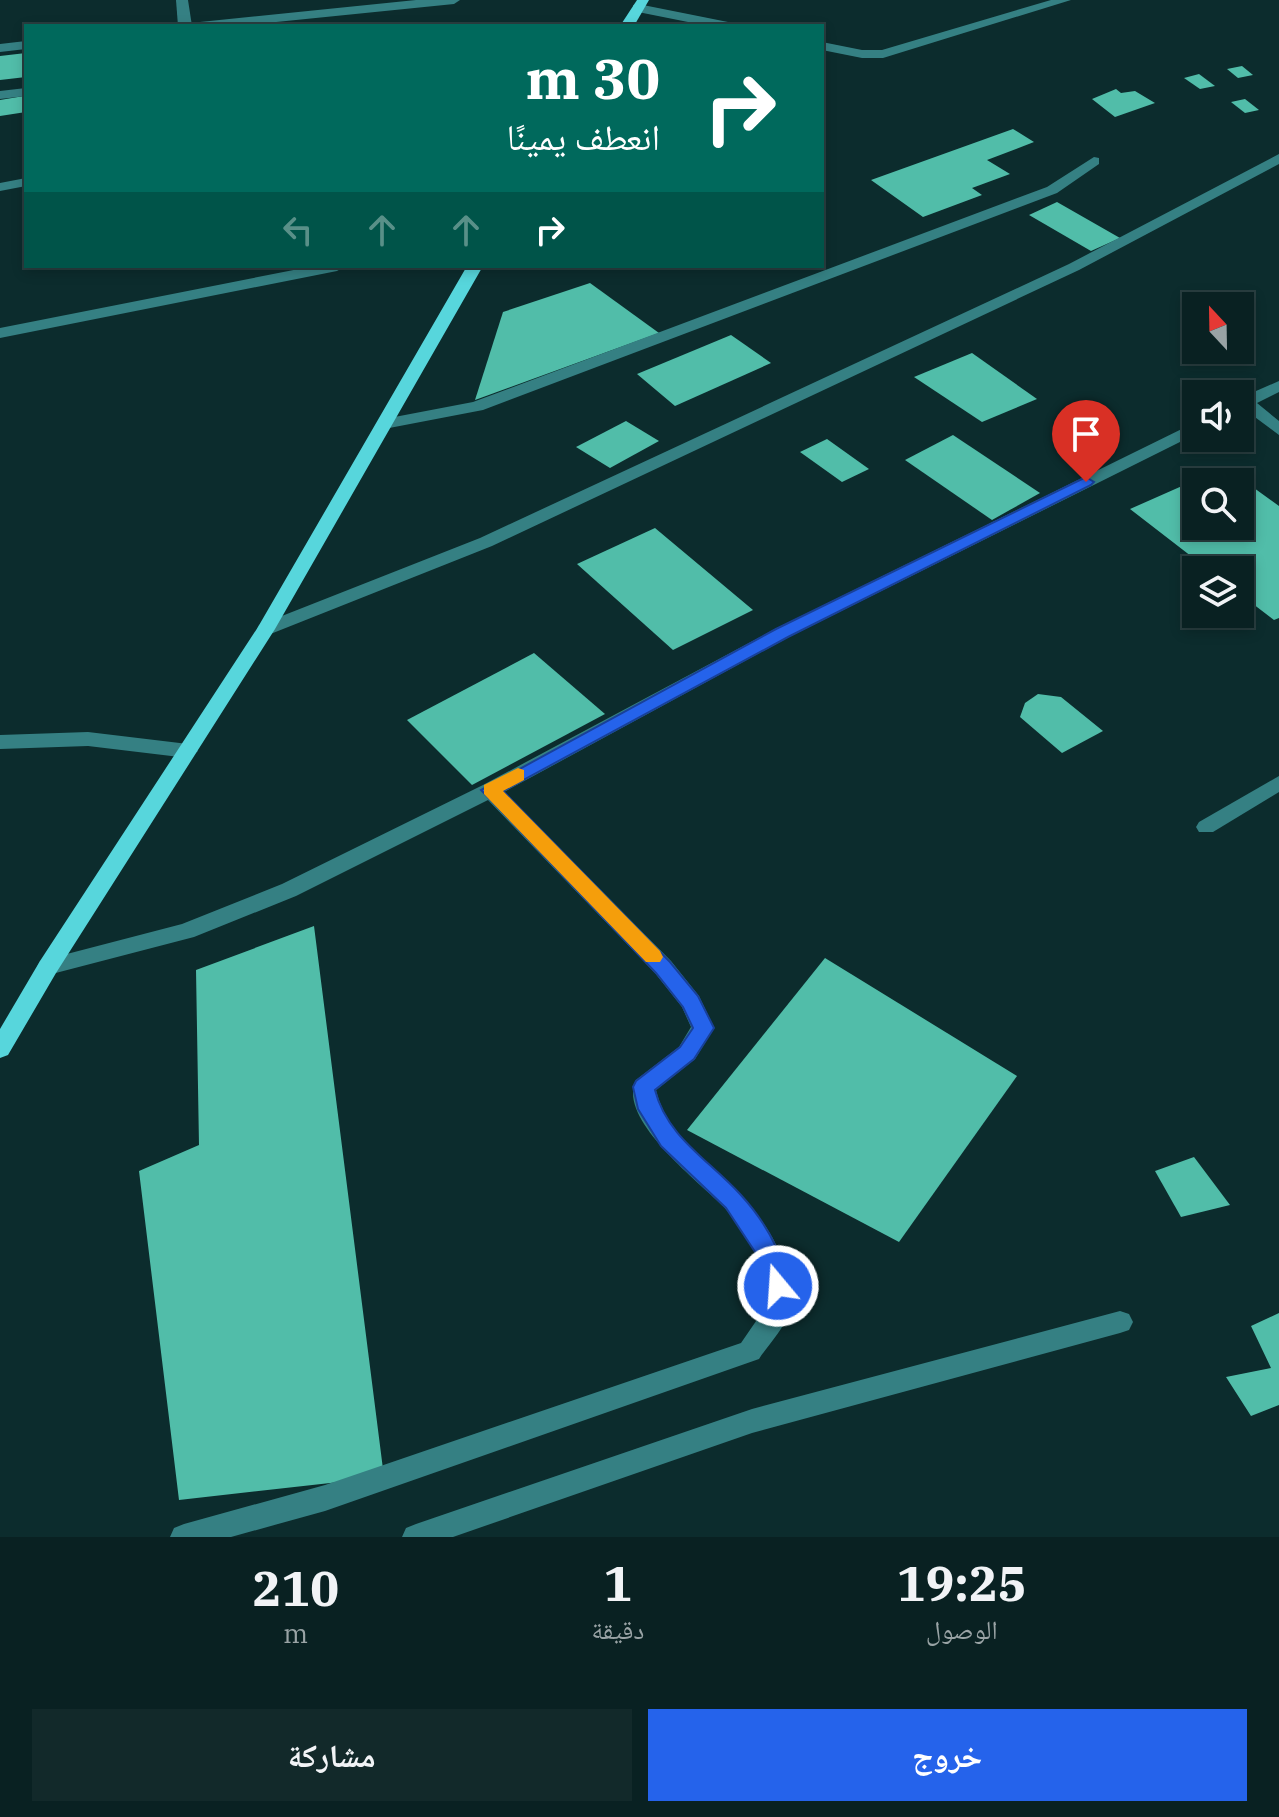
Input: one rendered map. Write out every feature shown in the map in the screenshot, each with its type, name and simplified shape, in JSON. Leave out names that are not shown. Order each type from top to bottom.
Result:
[{"type":"main road","points":[[628,24],[640,4]]},
{"type":"main road","points":[[0,1049],[48,967],[266,629],[474,268]]},
{"type":"street","points":[[182,0],[185,24]]},
{"type":"street","points":[[220,24],[454,0]]},
{"type":"street","points":[[824,46],[862,54],[883,54],[1057,1]]},
{"type":"street","points":[[640,4],[720,24]]},
{"type":"street","points":[[0,48],[24,45]]},
{"type":"street","points":[[0,95],[24,92]]},
{"type":"street","points":[[266,629],[500,535],[1074,267],[1279,158]]},
{"type":"street","points":[[384,424],[477,406],[1052,190],[1094,161]]},
{"type":"street","points":[[0,187],[24,182]]},
{"type":"street","points":[[0,333],[327,268]]},
{"type":"street","points":[[1254,398],[1279,386]]},
{"type":"street","points":[[1254,412],[1279,430]]},
{"type":"street","points":[[48,967],[186,931],[289,890],[490,790],[782,633],[1182,434]]},
{"type":"street","points":[[0,742],[88,739],[188,751]]},
{"type":"street","points":[[1206,827],[1279,783]]},
{"type":"street","points":[[184,1537],[325,1498],[750,1351],[778,1310],[772,1258],[734,1202],[668,1140],[649,1109],[644,1087],[687,1053],[703,1028],[691,1002],[663,967],[490,790]]},
{"type":"street","points":[[416,1537],[752,1421],[1120,1322]]},
{"type":"building","points":[[24,53],[24,77],[0,80],[0,56]]},
{"type":"building","points":[[1242,66],[1253,75],[1238,78],[1227,69]]},
{"type":"building","points":[[1199,74],[1215,86],[1200,89],[1184,78]]},
{"type":"building","points":[[1116,89],[1121,93],[1135,91],[1155,103],[1115,117],[1092,99]]},
{"type":"building","points":[[24,96],[24,112],[0,116],[0,100]]},
{"type":"building","points":[[1245,99],[1259,110],[1245,113],[1231,102]]},
{"type":"building","points":[[1013,129],[1034,142],[987,160],[1010,174],[972,188],[982,195],[923,217],[871,180]]},
{"type":"building","points":[[1057,202],[1120,238],[1091,251],[1029,215]]},
{"type":"building","points":[[590,283],[659,333],[475,400],[503,312]]},
{"type":"building","points":[[731,335],[771,363],[675,406],[637,374]]},
{"type":"building","points":[[972,353],[1037,399],[982,422],[914,377]]},
{"type":"building","points":[[626,421],[659,441],[610,468],[576,447]]},
{"type":"building","points":[[953,435],[1040,493],[992,520],[905,460]]},
{"type":"building","points":[[827,439],[869,469],[842,482],[800,452]]},
{"type":"building","points":[[1182,486],[1182,540],[1254,540],[1254,488],[1279,506],[1279,618],[1274,620],[1254,605],[1254,556],[1191,556],[1130,509]]},
{"type":"building","points":[[655,528],[753,610],[673,650],[577,564]]},
{"type":"building","points":[[534,653],[605,714],[472,785],[407,720]]},
{"type":"building","points":[[1038,694],[1061,697],[1103,731],[1062,753],[1020,717],[1025,703]]},
{"type":"building","points":[[314,926],[384,1477],[179,1500],[139,1171],[199,1145],[196,970]]},
{"type":"building","points":[[825,958],[1017,1076],[899,1242],[687,1130]]},
{"type":"building","points":[[1194,1157],[1230,1205],[1181,1217],[1155,1171]]},
{"type":"building","points":[[1279,1313],[1279,1405],[1251,1416],[1226,1377],[1271,1368],[1251,1326]]},
{"type":"slow traffic","points":[[518,775],[490,790],[653,957]]},
{"type":"route","points":[[778,1286],[772,1258],[734,1202],[668,1140],[649,1109],[644,1087],[687,1053],[703,1028],[691,1002],[663,967],[490,790],[782,633],[1086,482]]}]
